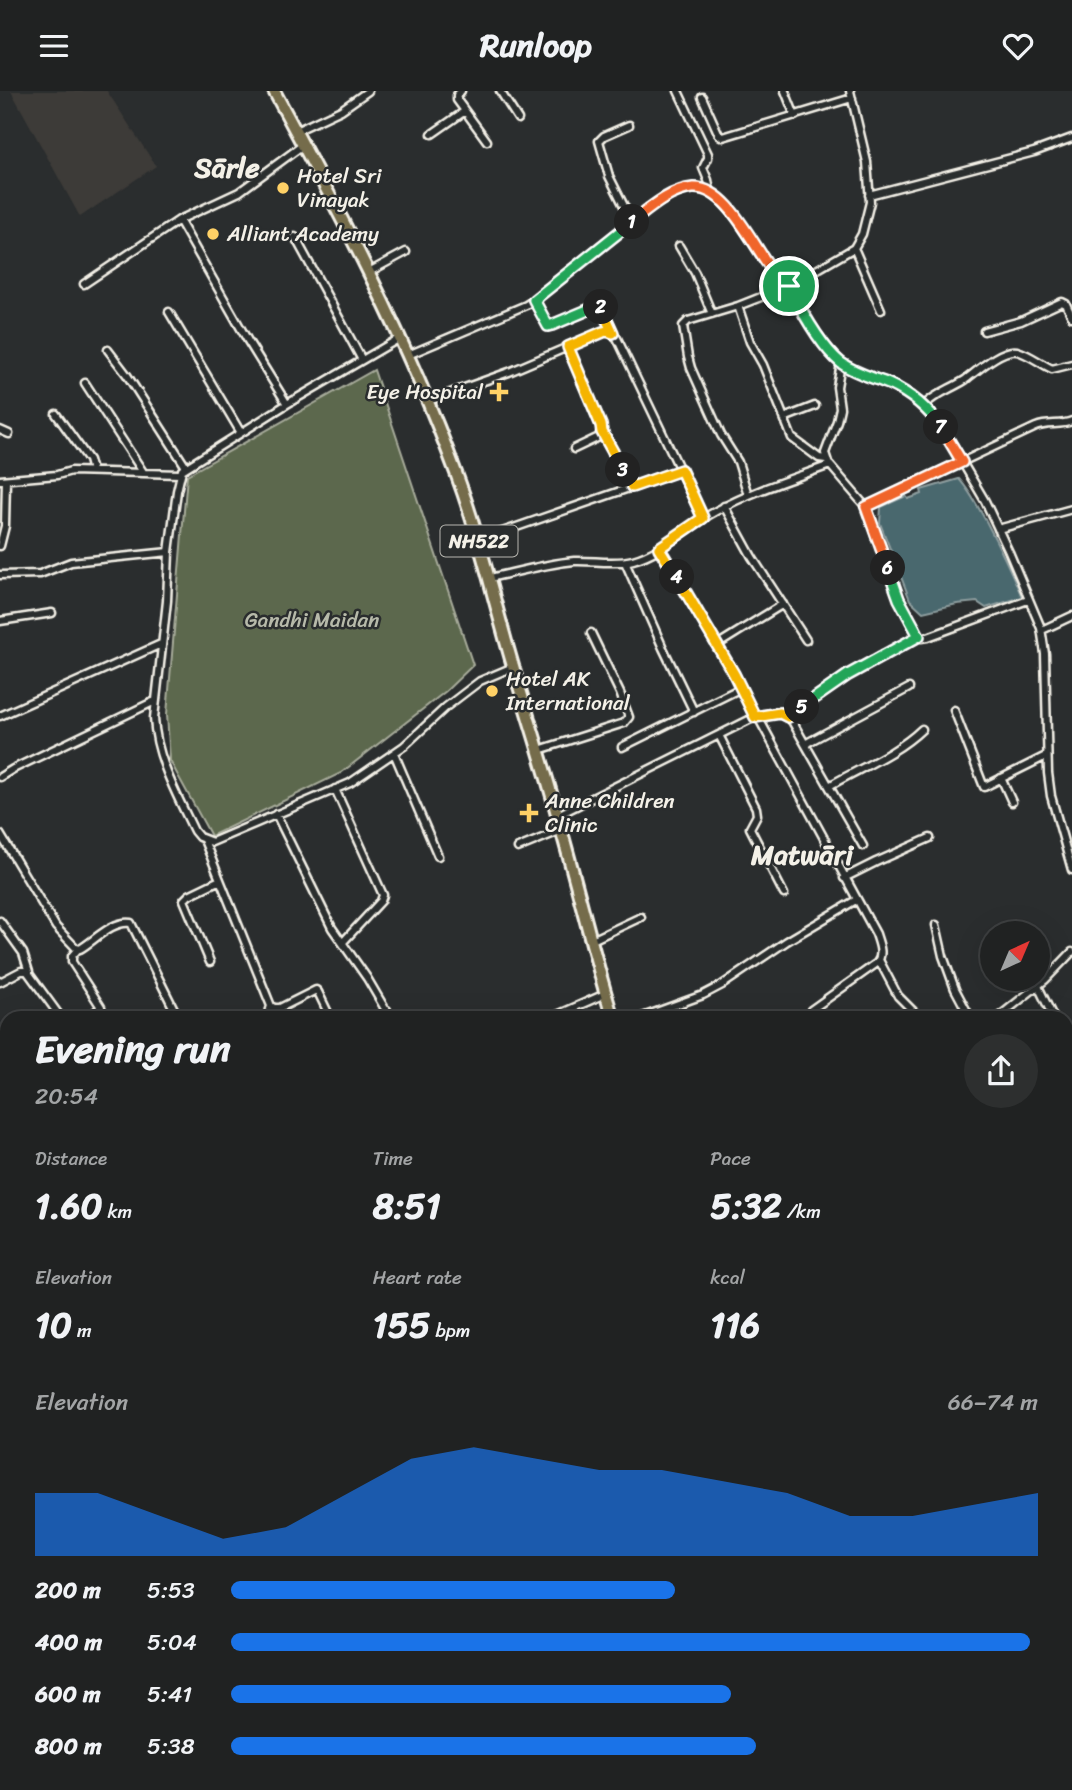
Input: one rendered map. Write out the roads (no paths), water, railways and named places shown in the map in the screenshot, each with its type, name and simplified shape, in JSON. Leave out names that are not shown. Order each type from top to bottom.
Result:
[{"type":"highway","name":"NH522","points":[[274,91],[369,272],[408,355],[457,474],[479,540],[513,667],[558,815],[611,1011]]},
{"type":"street","points":[[296,131],[341,110],[368,91]]},
{"type":"street","points":[[461,91],[457,97],[487,141]]},
{"type":"street","points":[[500,91],[518,119]]},
{"type":"street","points":[[678,91],[708,154],[703,166],[710,192]]},
{"type":"street","points":[[785,91],[795,116]]},
{"type":"street","points":[[702,97],[719,135],[723,137],[795,116],[851,95],[867,162],[870,202],[867,218],[854,248],[774,294],[684,324],[688,357],[721,435],[738,462],[748,495]]},
{"type":"street","points":[[432,134],[465,111]]},
{"type":"street","points":[[629,125],[599,141],[609,176],[632,222]]},
{"type":"street","points":[[869,195],[1034,152],[1072,138]]},
{"type":"street","points":[[84,284],[179,221],[239,193],[303,145]]},
{"type":"street","points":[[408,355],[534,300],[662,200],[692,188],[710,192],[721,200],[736,217],[770,268],[789,286],[805,317],[827,348],[841,363],[892,385],[930,412],[985,501],[1042,630],[1045,654],[1046,755],[1051,796],[1072,870]]},
{"type":"street","points":[[179,221],[287,404]]},
{"type":"street","points":[[295,237],[362,360]]},
{"type":"street","points":[[679,246],[695,273],[712,314]]},
{"type":"street","points":[[854,248],[881,310]]},
{"type":"street","points":[[369,272],[406,252]]},
{"type":"street","points":[[534,300],[548,326],[599,306],[603,309],[703,518]]},
{"type":"street","points":[[984,331],[1021,321],[1063,302],[1072,317]]},
{"type":"street","points":[[738,306],[750,342],[763,365],[792,437],[828,462]]},
{"type":"street","points":[[169,312],[241,433]]},
{"type":"street","points":[[428,401],[509,372],[603,332],[613,333]]},
{"type":"street","points":[[269,1011],[271,1006],[204,840],[194,831],[172,783],[155,735],[155,701],[167,601],[169,552],[180,474],[186,467],[287,404],[400,338]]},
{"type":"street","points":[[568,347],[602,432],[632,487]]},
{"type":"street","points":[[108,350],[186,467]]},
{"type":"street","points":[[923,406],[984,365],[1013,351],[1052,369],[1072,364]]},
{"type":"street","points":[[841,363],[836,387],[840,408],[838,421],[825,453],[828,462],[866,507],[899,599],[919,636],[929,637],[1028,600]]},
{"type":"street","points":[[85,383],[143,472]]},
{"type":"street","points":[[785,418],[815,406]]},
{"type":"street","points":[[56,414],[89,460],[92,471]]},
{"type":"street","points":[[866,507],[1042,425],[1072,421]]},
{"type":"street","points":[[0,430],[9,435]]},
{"type":"street","points":[[574,449],[595,439],[602,432]]},
{"type":"street","points":[[489,578],[569,562],[634,560],[659,548],[724,506],[828,462]]},
{"type":"street","points":[[479,540],[681,470]]},
{"type":"street","points":[[0,546],[5,526],[3,480],[57,475],[71,471],[180,474]]},
{"type":"street","points":[[724,506],[747,549],[806,640]]},
{"type":"street","points":[[998,529],[1072,509]]},
{"type":"street","points":[[659,548],[741,688],[880,945],[879,960],[871,968],[811,1010]]},
{"type":"street","points":[[0,575],[40,574],[71,562],[169,552]]},
{"type":"street","points":[[625,562],[694,712]]},
{"type":"street","points":[[717,645],[783,604]]},
{"type":"street","points":[[0,621],[52,613]]},
{"type":"street","points":[[1042,630],[1072,616]]},
{"type":"street","points":[[539,750],[624,723],[629,717],[620,692],[591,633]]},
{"type":"street","points":[[788,717],[848,675],[919,636]]},
{"type":"street","points":[[0,716],[161,644]]},
{"type":"street","points":[[204,840],[219,840],[350,783],[404,746],[446,707],[480,681],[513,667]]},
{"type":"street","points":[[622,747],[741,688]]},
{"type":"street","points":[[805,744],[909,688]]},
{"type":"street","points":[[0,777],[155,701]]},
{"type":"street","points":[[954,710],[984,787],[1046,755]]},
{"type":"street","points":[[558,815],[757,717],[780,713],[788,717],[805,744],[863,846]]},
{"type":"street","points":[[829,786],[900,748],[922,729]]},
{"type":"street","points":[[719,735],[756,808],[757,815],[750,828],[784,894]]},
{"type":"street","points":[[394,753],[438,856]]},
{"type":"street","points":[[1001,778],[1012,802]]},
{"type":"street","points":[[335,789],[383,895],[381,901],[343,942]]},
{"type":"street","points":[[276,814],[329,923],[387,1010]]},
{"type":"street","points":[[517,848],[562,830]]},
{"type":"street","points":[[0,834],[57,927],[78,949]]},
{"type":"street","points":[[844,879],[930,838]]},
{"type":"street","points":[[209,962],[184,901],[190,895],[220,880]]},
{"type":"street","points":[[659,1011],[722,985],[787,941],[856,900]]},
{"type":"street","points":[[590,941],[641,917]]},
{"type":"street","points":[[0,921],[23,953],[29,972],[56,1011]]},
{"type":"street","points":[[97,1011],[101,1007],[72,962],[72,956],[78,949],[127,921],[130,922],[175,1011]]},
{"type":"street","points":[[936,925],[943,956],[967,1011]]},
{"type":"street","points":[[1050,975],[1071,957]]},
{"type":"street","points":[[879,960],[898,996],[913,1011]]},
{"type":"street","points":[[0,982],[23,970],[29,972]]},
{"type":"street","points":[[271,1006],[280,1007],[316,990],[327,1011]]},
{"type":"street","points":[[1006,1011],[1032,991]]},
{"type":"street","points":[[1041,991],[1051,1011]]},
{"type":"street","points":[[567,1011],[606,994]]},
{"type":"water","points":[[959,479],[986,521],[1022,597],[986,608],[977,602],[923,612],[910,600],[880,523],[881,507],[906,496],[908,499],[922,494],[921,490]]},
{"type":"place","name":"Hotel Sri Vinayak","points":[[283,188]]},
{"type":"place","name":"Alliant Academy","points":[[213,234]]},
{"type":"place","name":"Eye Hospital","points":[[499,392]]},
{"type":"place","name":"Hotel AK International","points":[[492,691]]},
{"type":"place","name":"Anne Children Clinic","points":[[529,813]]},
{"type":"district","name":"Sārle","points":[[227,167]]},
{"type":"district","name":"Matwāri","points":[[802,854]]},
{"type":"park label","name":"Gandhi Maidan","points":[[312,620]]}]
